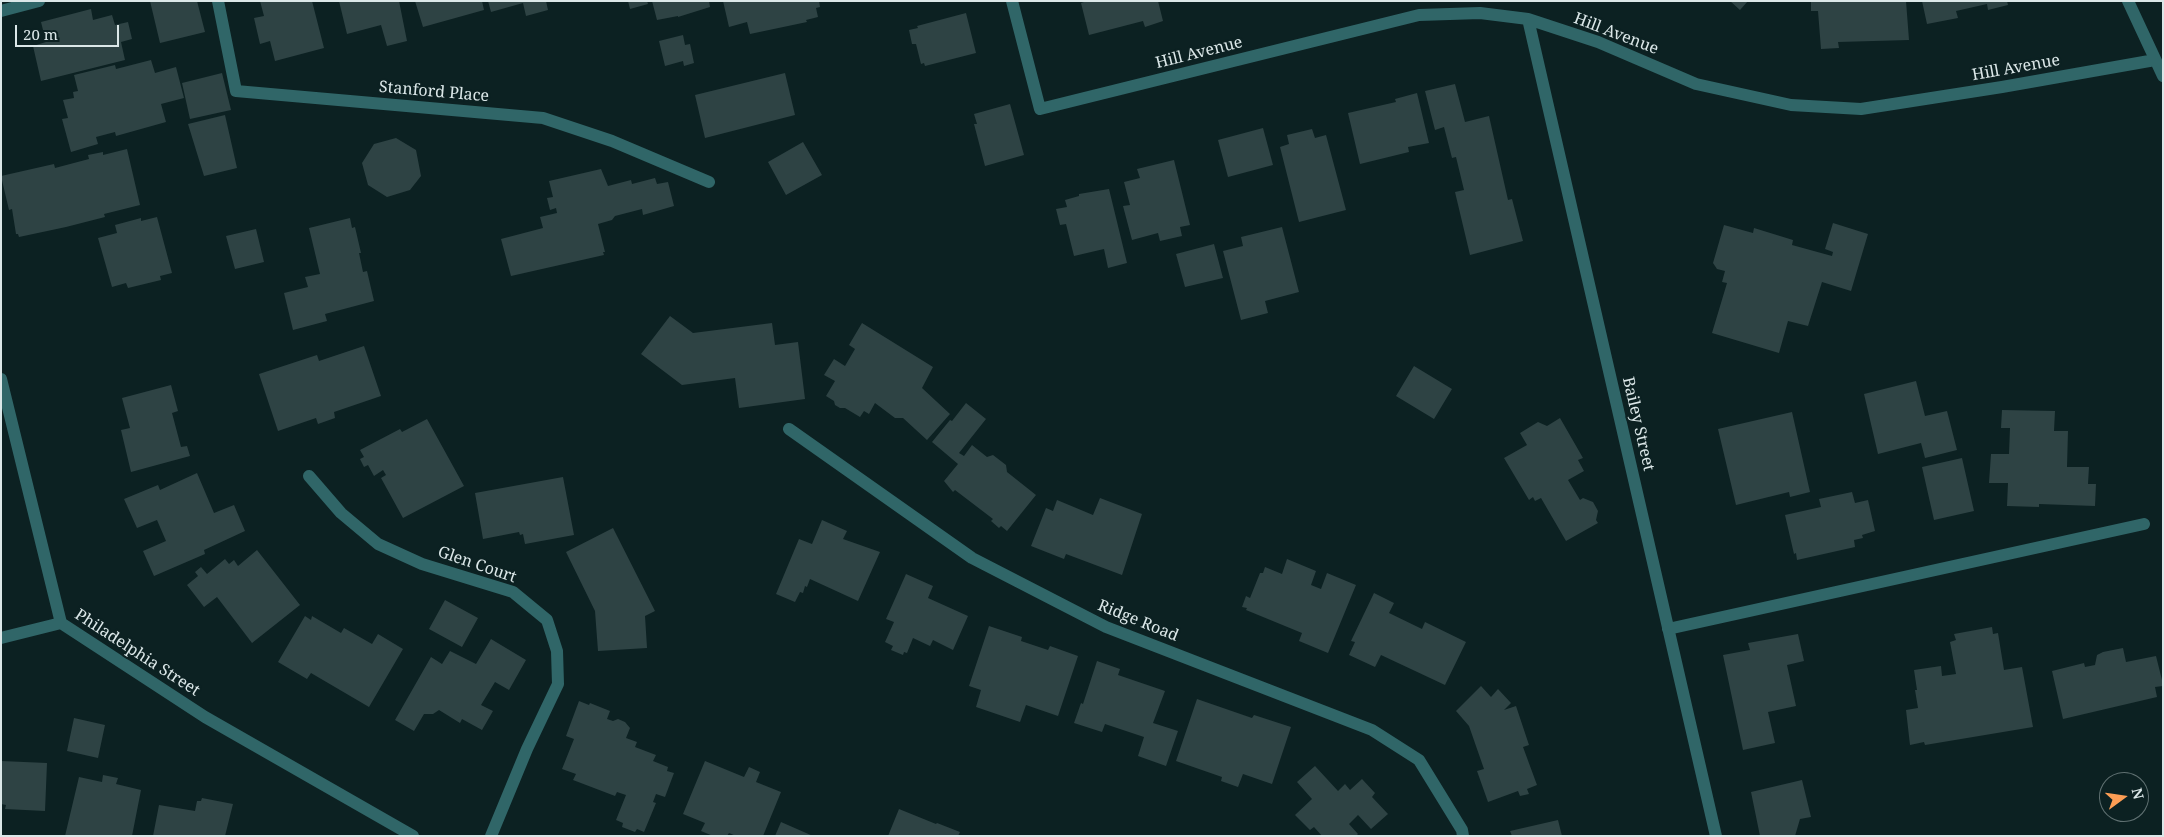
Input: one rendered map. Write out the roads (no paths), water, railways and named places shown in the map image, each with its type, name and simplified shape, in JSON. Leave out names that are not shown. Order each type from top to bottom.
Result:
[{"type":"street","points":[[1,11],[39,1]]},
{"type":"street","name":"Stanford Place","points":[[218,1],[236,90],[543,118],[612,140],[708,182]]},
{"type":"street","name":"Hill Avenue","points":[[1012,1],[1040,109],[1419,14],[1480,13],[1528,19],[1598,42],[1696,84],[1791,105],[1861,109],[2002,88],[2155,60]]},
{"type":"street","points":[[2128,1],[2163,76]]},
{"type":"street","name":"Bailey Street","points":[[1528,19],[1716,836]]},
{"type":"street","name":"Philadelphia Street","points":[[1,379],[60,623],[205,717],[413,836]]},
{"type":"street","name":"Ridge Road","points":[[789,429],[981,563],[1106,626],[1372,730],[1419,760],[1462,830],[1463,836]]},
{"type":"street","name":"Glen Court","points":[[309,476],[341,513],[378,544],[422,564],[513,592],[547,620],[557,651],[558,684],[527,749],[491,836]]},
{"type":"street","points":[[1668,630],[2144,524]]},
{"type":"street","points":[[1,638],[60,623]]}]
